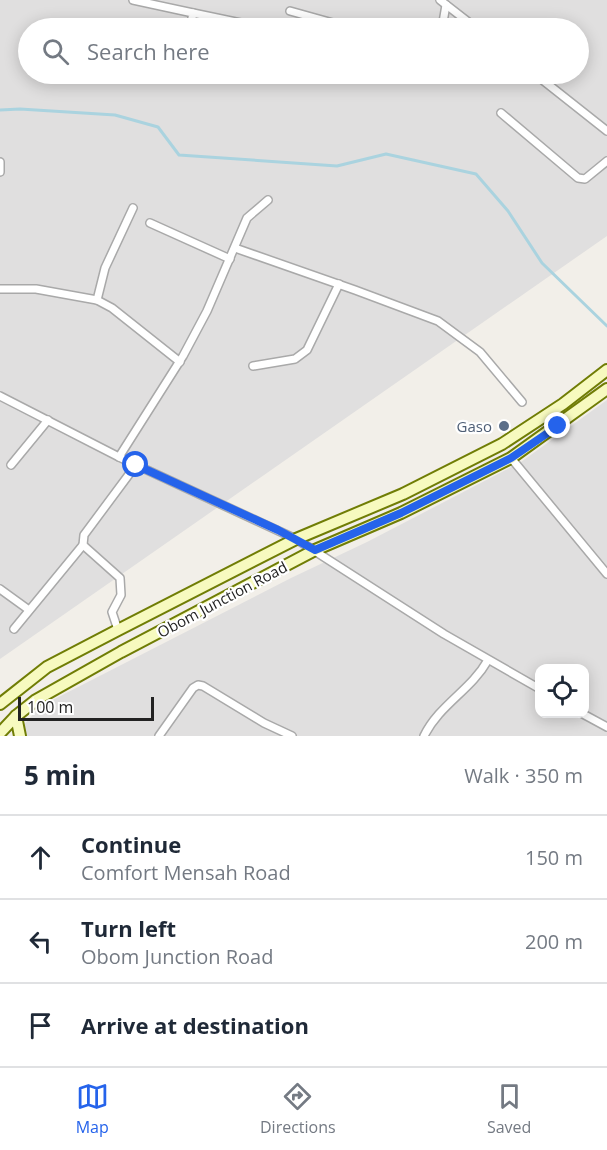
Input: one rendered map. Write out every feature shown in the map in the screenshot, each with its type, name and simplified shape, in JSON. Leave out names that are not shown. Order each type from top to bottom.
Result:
[{"type":"main road","name":"Obom Junction Road","points":[[0,704],[47,667],[118,630],[296,539],[403,494],[502,444],[563,404],[607,370]]},
{"type":"main road","name":"Obom Junction Road","points":[[0,733],[16,716],[64,683],[315,550],[401,513],[511,458],[607,389]]},
{"type":"main road","points":[[16,716],[20,736]]},
{"type":"street","points":[[133,0],[171,4],[193,13],[217,18]]},
{"type":"street","points":[[442,18],[443,2]]},
{"type":"street","points":[[443,2],[463,18]]},
{"type":"street","points":[[290,11],[315,18]]},
{"type":"street","points":[[192,18],[193,13]]},
{"type":"street","points":[[548,84],[607,131]]},
{"type":"street","points":[[501,113],[578,178],[585,179],[607,161]]},
{"type":"street","points":[[0,162],[0,172]]},
{"type":"street","points":[[119,457],[180,362],[207,311],[247,218],[268,201]]},
{"type":"street","points":[[97,300],[105,268],[133,208]]},
{"type":"street","points":[[150,223],[230,260]]},
{"type":"street","points":[[235,248],[438,321],[480,352],[522,402]]},
{"type":"street","points":[[253,366],[295,359],[307,350],[339,284]]},
{"type":"street","points":[[0,289],[36,289],[97,300],[112,308],[180,362]]},
{"type":"street","points":[[0,396],[119,457],[296,539],[346,573],[535,686]]},
{"type":"street","points":[[11,465],[48,420]]},
{"type":"street","points":[[511,458],[607,574]]},
{"type":"street","points":[[14,629],[83,545],[84,535],[136,465]]},
{"type":"street","points":[[83,545],[120,578],[121,595],[112,612],[118,630]]},
{"type":"street","points":[[0,590],[29,610]]},
{"type":"street","points":[[423,736],[433,718],[473,681],[488,660]]},
{"type":"street","points":[[159,736],[193,688],[198,685],[291,736]]},
{"type":"street","points":[[589,717],[607,727]]},
{"type":"street","points":[[272,736],[274,728]]},
{"type":"shaded area","points":[[0,0],[607,0],[607,236],[0,659]]},
{"type":"shaded area","points":[[607,400],[607,736],[26,736],[23,726],[39,707],[291,578],[367,542],[521,462]]},
{"type":"waterway","points":[[0,110],[20,109],[115,115],[158,127],[179,155],[337,166],[386,154],[476,174],[508,211],[542,263],[607,326]]},
{"type":"place","name":"Gaso","points":[[504,426]]},
{"type":"route","points":[[136,465],[278,530],[315,550],[401,513],[511,458],[558,426]]}]
